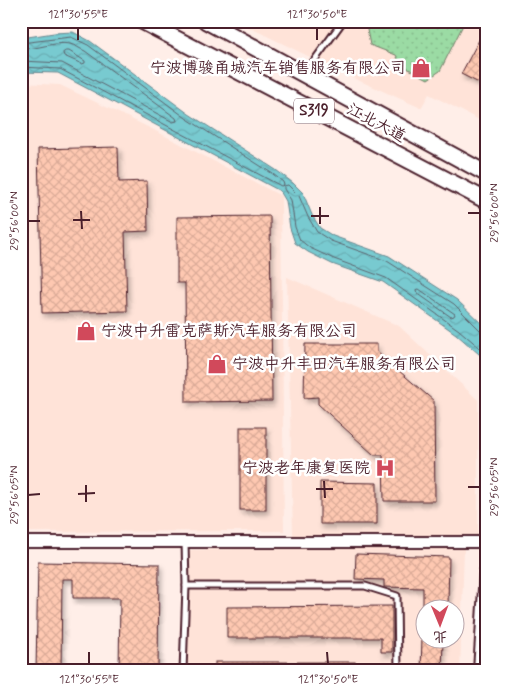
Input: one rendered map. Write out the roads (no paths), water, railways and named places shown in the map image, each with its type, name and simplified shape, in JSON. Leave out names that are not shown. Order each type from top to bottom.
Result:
[{"type":"main road","name":"江北大道","points":[[142,21],[487,201]]},
{"type":"main road","name":"江北大道","points":[[206,21],[487,174]]},
{"type":"street","points":[[21,542],[487,542]]},
{"type":"street","points":[[481,671],[487,572]]},
{"type":"lane","points":[[305,75],[343,21]]},
{"type":"lane","points":[[182,671],[186,542]]},
{"type":"lane","points":[[186,586],[365,586],[397,596],[398,671]]},
{"type":"water","points":[[73,32],[90,41],[189,114],[293,183],[303,193],[312,215],[320,228],[333,236],[389,256],[457,300],[487,329],[487,361],[456,334],[383,282],[332,264],[295,243],[290,228],[286,201],[280,191],[58,73],[21,72],[21,38]]},
{"type":"place","name":"宁波博骏甬城汽车销售服务有限公司","points":[[421,68]]},
{"type":"place","name":"宁波中升雷克萨斯汽车服务有限公司","points":[[86,331]]},
{"type":"place","name":"宁波中升丰田汽车服务有限公司","points":[[217,364]]},
{"type":"place","name":"宁波老年康复医院","points":[[385,468]]}]
